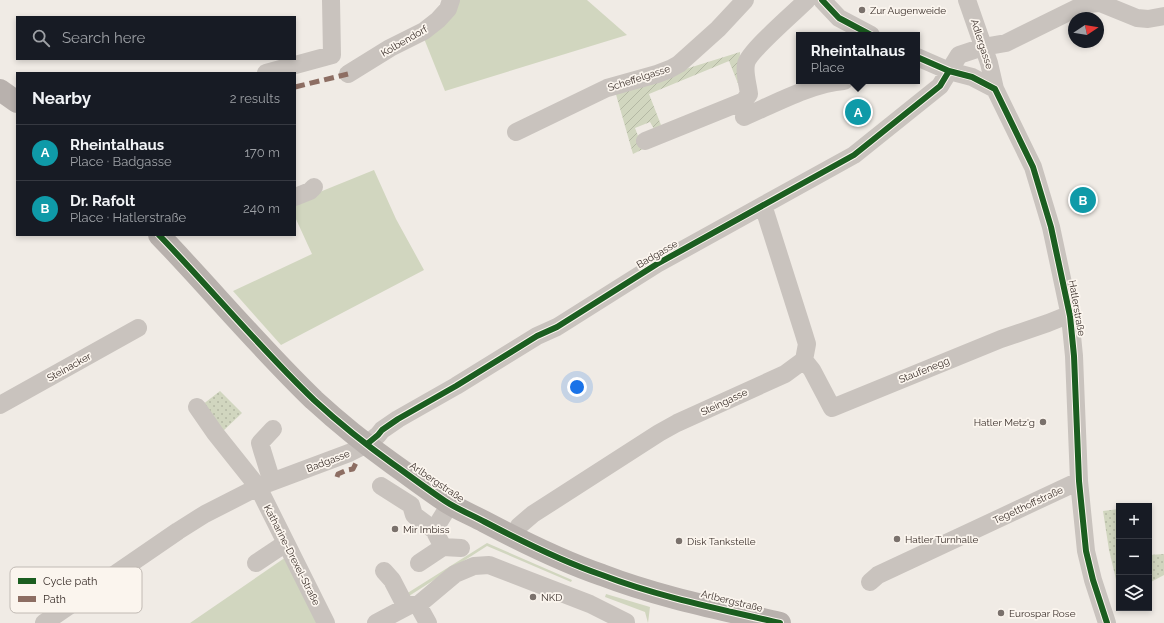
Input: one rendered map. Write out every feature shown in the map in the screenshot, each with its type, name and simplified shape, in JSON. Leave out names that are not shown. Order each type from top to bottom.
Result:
[{"type":"main road","points":[[0,90],[16,101]]},
{"type":"main road","name":"Arlbergstraße","points":[[169,238],[251,335],[314,400],[366,444],[450,504],[513,538],[602,576],[693,602],[780,623]]},
{"type":"street","points":[[269,72],[332,54],[331,0]]},
{"type":"street","name":"Kolbendorf","points":[[348,74],[390,48],[424,31],[438,20],[448,9],[451,0]]},
{"type":"street","name":"Scheffelgasse","points":[[516,132],[607,88],[658,74],[670,69],[678,64],[718,29],[745,0]]},
{"type":"street","points":[[645,141],[744,101],[749,94],[745,72],[746,62],[753,51],[807,0]]},
{"type":"street","points":[[822,0],[839,18],[865,32]]},
{"type":"street","name":"Adlergasse","points":[[967,0],[989,63],[995,89]]},
{"type":"street","points":[[1099,2],[1137,18],[1164,16]]},
{"type":"street","name":"Badgasse","points":[[126,567],[205,514],[265,484],[349,453],[366,444],[382,430],[398,420],[537,336],[557,327],[657,264],[854,155],[940,86],[959,55],[983,47],[1006,43],[1077,8],[1099,2]]},
{"type":"street","points":[[920,58],[948,71],[972,77],[995,89]]},
{"type":"street","points":[[744,116],[809,89],[827,84]]},
{"type":"street","name":"Hatlerstraße","points":[[995,89],[1033,167],[1051,227],[1070,316],[1074,356],[1079,481],[1086,551],[1093,580],[1108,623]]},
{"type":"street","points":[[296,197],[310,191],[314,187]]},
{"type":"street","points":[[763,205],[807,344],[804,360]]},
{"type":"street","name":"Staufenegg","points":[[804,360],[812,370],[832,408],[1001,339],[1063,317],[1070,316]]},
{"type":"street","name":"Steinacker","points":[[0,405],[138,328]]},
{"type":"street","name":"Steingasse","points":[[513,538],[519,526],[533,514],[659,433],[677,423],[785,374],[804,360]]},
{"type":"street","points":[[197,407],[215,433],[265,484]]},
{"type":"street","points":[[265,484],[260,443],[273,429]]},
{"type":"street","points":[[400,498],[412,478]]},
{"type":"street","name":"Tegetthoffstraße","points":[[870,582],[878,575],[1079,481]]},
{"type":"street","name":"Katharine-Drexel-Straße","points":[[265,484],[279,539],[318,596],[326,623]]},
{"type":"street","points":[[381,486],[411,505],[414,515],[434,530],[452,547],[419,563]]},
{"type":"street","points":[[434,530],[450,504]]},
{"type":"street","points":[[256,563],[279,539]]},
{"type":"street","points":[[376,623],[412,606],[455,574],[474,566],[489,565],[590,604],[626,623]]},
{"type":"street","points":[[384,571],[412,606],[428,623]]},
{"type":"street","name":"Badgasse","points":[[44,623],[59,613]]},
{"type":"green space","points":[[457,0],[587,0],[627,35],[445,91],[423,36]]},
{"type":"green space","points":[[740,52],[739,86],[729,61],[649,94],[661,125],[654,129],[650,122],[635,128],[643,149],[633,154],[615,91]]},
{"type":"green space","points":[[374,170],[396,219],[424,270],[281,345],[233,291],[312,254],[296,219],[296,202]]},
{"type":"green space","points":[[220,391],[242,413],[222,432],[202,405]]},
{"type":"green space","points":[[1116,509],[1116,579],[1109,550],[1103,511]]},
{"type":"green space","points":[[487,543],[572,580],[571,582],[487,546],[409,596],[406,594]]},
{"type":"green space","points":[[1164,554],[1164,575],[1152,581],[1152,575],[1152,555]]},
{"type":"green space","points":[[286,557],[320,623],[190,623]]},
{"type":"green space","points":[[606,594],[650,607],[648,623],[645,612],[605,597]]},
{"type":"marked path","points":[[296,87],[348,74]]},
{"type":"marked path","points":[[337,477],[338,474],[353,469],[357,461]]},
{"type":"cycle path","points":[[822,0],[839,18],[865,32]]},
{"type":"cycle path","points":[[920,58],[949,71],[972,77],[995,89],[1033,167],[1051,227],[1070,316],[1074,356],[1079,481],[1086,551],[1093,580],[1107,623]]},
{"type":"cycle path","points":[[367,444],[382,430],[398,419],[456,386],[537,336],[557,327],[657,264],[854,155],[940,86],[949,71]]},
{"type":"cycle path","points":[[160,236],[314,400],[372,449],[450,504],[542,551],[587,570],[645,590],[780,623]]},
{"type":"place","name":"Zur Augenweide","points":[[862,10]]},
{"type":"place","name":"Rheintalhaus","points":[[858,112]]},
{"type":"place","name":"Dr. Rafolt","points":[[1083,200]]},
{"type":"place","name":"Hatler Metz'g","points":[[1043,422]]},
{"type":"place","name":"Mir Imbiss","points":[[395,529]]},
{"type":"place","name":"Hatler Turnhalle","points":[[897,539]]},
{"type":"place","name":"Disk Tankstelle","points":[[679,541]]},
{"type":"place","name":"NKD","points":[[533,597]]},
{"type":"place","name":"Eurospar Rose","points":[[1001,613]]}]
